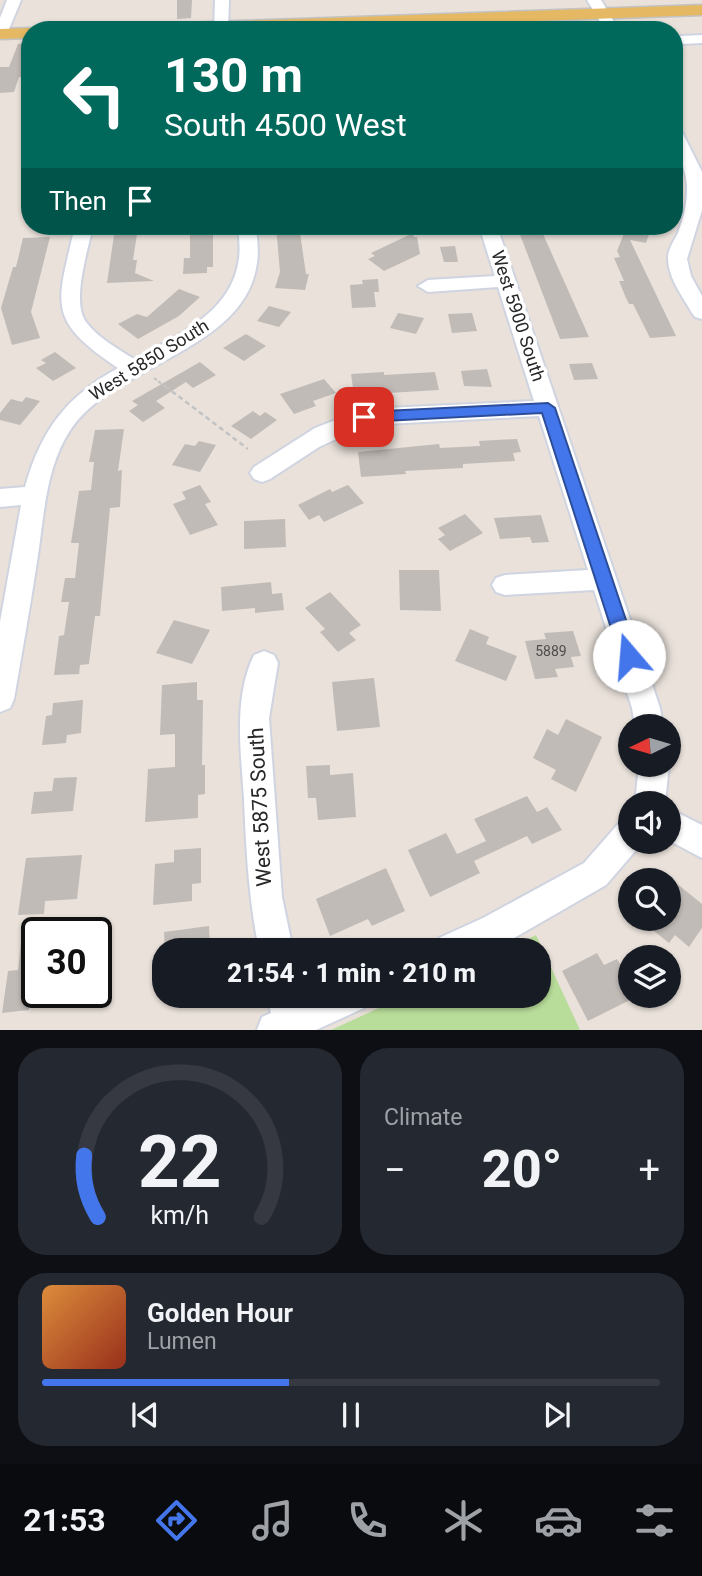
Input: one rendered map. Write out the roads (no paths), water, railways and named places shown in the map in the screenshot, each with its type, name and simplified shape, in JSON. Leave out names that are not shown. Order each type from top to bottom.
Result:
[{"type":"main road","points":[[453,21],[598,7],[702,10]]},
{"type":"main road","points":[[0,34],[21,33]]},
{"type":"street","points":[[0,34],[14,0]]},
{"type":"street","points":[[221,21],[222,0]]},
{"type":"street","points":[[683,40],[702,39]]},
{"type":"street","points":[[683,146],[697,163],[702,190],[699,218],[680,245],[677,260],[680,273],[702,313]]},
{"type":"street","points":[[83,235],[71,301],[72,317],[82,330],[142,372]]},
{"type":"street","name":"West 5850 South","points":[[0,699],[36,495],[49,448],[65,420],[94,391],[142,372],[224,313],[240,290],[248,266],[247,235]]},
{"type":"street","name":"West 5900 South","points":[[491,235],[647,714]]},
{"type":"street","points":[[428,286],[506,281]]},
{"type":"street","points":[[262,473],[313,437],[336,425],[364,417],[548,408]]},
{"type":"street","points":[[0,498],[36,495]]},
{"type":"street","points":[[505,585],[603,579]]},
{"type":"street","name":"West 5875 South","points":[[264,663],[254,718],[265,897],[274,938]]},
{"type":"street","points":[[681,830],[702,842]]},
{"type":"street","points":[[477,938],[595,874],[618,848]]},
{"type":"street","points":[[284,1017],[313,1008]]}]
